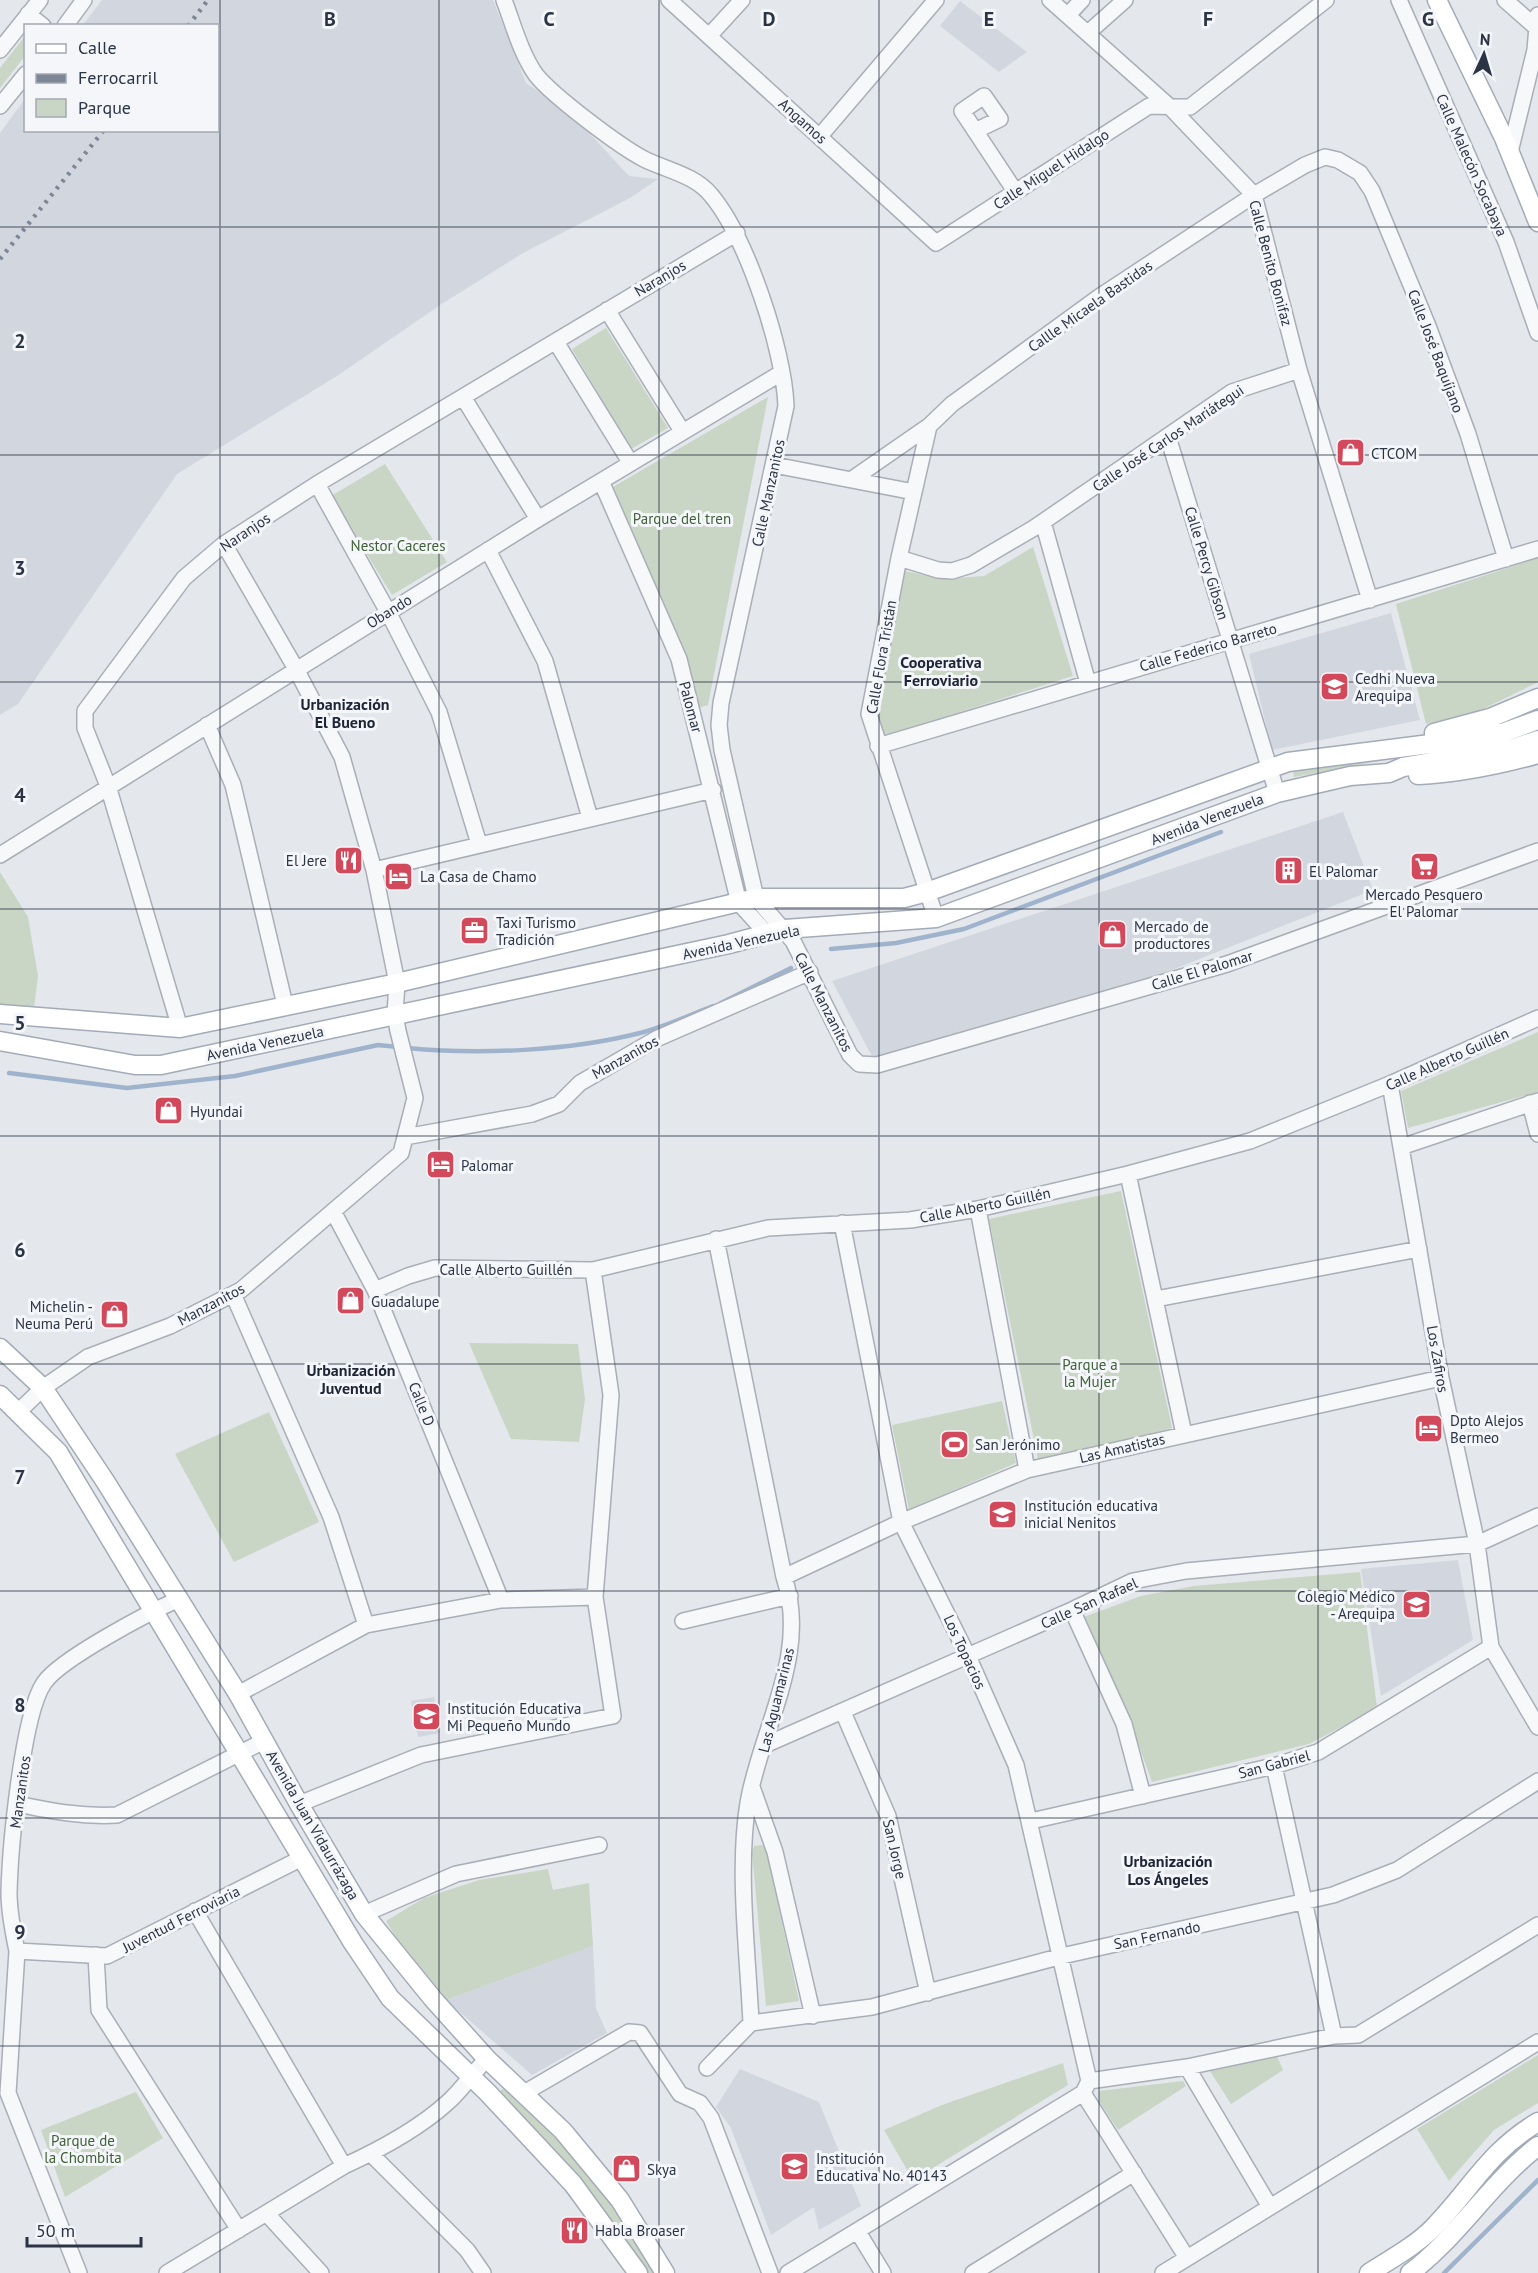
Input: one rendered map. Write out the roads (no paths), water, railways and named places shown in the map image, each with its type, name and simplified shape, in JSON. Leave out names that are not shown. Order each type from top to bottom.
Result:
[{"type":"main road","points":[[1437,0],[1507,145],[1538,222]]},
{"type":"main road","points":[[1386,747],[1414,737],[1490,718],[1538,698]]},
{"type":"main road","name":"Avenida Venezuela","points":[[0,1014],[180,1028],[397,983],[748,901],[904,897],[927,892],[1288,762],[1386,747],[1473,738],[1505,732],[1538,720]]},
{"type":"main road","name":"Avenida Venezuela","points":[[0,1041],[135,1065],[161,1065],[397,1023],[785,929],[936,918],[1277,793],[1350,776],[1389,773],[1403,766],[1490,753],[1538,740]]},
{"type":"main road","points":[[1389,773],[1411,776],[1454,773],[1499,765],[1538,754]]},
{"type":"main road","name":"Avenida Juan Vidaurrázaga","points":[[0,1348],[43,1388],[105,1480],[238,1694],[364,1914],[433,1999],[488,2059],[563,2131],[620,2200],[664,2273]]},
{"type":"main road","name":"Avenida Juan Vidaurrázaga","points":[[0,1395],[58,1452],[302,1858],[390,1998],[470,2075],[573,2184],[638,2273]]},
{"type":"main road","points":[[1370,2273],[1418,2241],[1434,2227],[1489,2160],[1514,2137],[1538,2122]]},
{"type":"main road","points":[[1410,2273],[1440,2246],[1508,2170],[1538,2146]]},
{"type":"street","points":[[0,50],[40,0]]},
{"type":"street","points":[[66,24],[84,0]]},
{"type":"street","name":"Calle Manzanitos","points":[[504,0],[537,75],[576,110],[642,158],[690,179],[711,194],[737,233],[764,303],[781,373],[786,406],[721,703],[719,725],[740,835],[748,901],[785,929],[850,1055],[859,1064]]},
{"type":"street","name":"Angamos","points":[[669,0],[936,243]]},
{"type":"street","points":[[709,36],[742,0]]},
{"type":"street","points":[[820,136],[936,0]]},
{"type":"street","name":"Calle Benito Bonifaz","points":[[1050,0],[1089,32],[1170,106],[1254,195],[1299,370],[1370,600]]},
{"type":"street","points":[[1068,15],[1082,0]]},
{"type":"street","points":[[1089,32],[1125,0]]},
{"type":"street","name":"Calle Miguel Hidalgo","points":[[936,243],[1149,106],[1190,107],[1326,0]]},
{"type":"street","name":"Calle Malecón Socabaya","points":[[1398,0],[1506,242],[1538,333]]},
{"type":"street","points":[[1505,0],[1537,24],[1535,50],[1507,145]]},
{"type":"street","points":[[28,14],[40,24]]},
{"type":"street","points":[[0,106],[24,76]]},
{"type":"street","points":[[975,131],[1015,191]]},
{"type":"street","name":"Callle Micaela Bastidas","points":[[854,478],[929,426],[952,404],[1100,297],[1254,195],[1305,165],[1325,157],[1338,160]]},
{"type":"street","name":"Calle José Baquíjano","points":[[1338,160],[1360,173],[1372,191],[1428,326],[1468,434],[1506,558]]},
{"type":"street","name":"Naranjos","points":[[180,1028],[108,786],[85,728],[85,711],[184,578],[224,544],[317,484],[737,233]]},
{"type":"street","points":[[607,310],[682,430]]},
{"type":"street","points":[[556,342],[630,462]]},
{"type":"street","name":"Calle José Carlos Mariátegui","points":[[899,558],[938,570],[952,571],[970,565],[1043,522],[1232,392],[1299,370]]},
{"type":"street","name":"Obando","points":[[0,855],[630,462],[781,373]]},
{"type":"street","points":[[463,397],[538,519]]},
{"type":"street","name":"Calle Flora Tristán","points":[[929,426],[899,558],[870,704],[870,723],[936,918]]},
{"type":"street","name":"Calle Percy Gibson","points":[[1168,437],[1277,793]]},
{"type":"street","points":[[774,465],[854,478],[914,492]]},
{"type":"street","name":"Palomar","points":[[601,481],[678,659],[713,790],[748,901],[766,934]]},
{"type":"street","points":[[317,484],[388,612],[439,712],[479,844]]},
{"type":"street","points":[[1043,522],[1088,682]]},
{"type":"street","name":"Manzanitos","points":[[18,1412],[43,1388],[88,1357],[170,1326],[232,1294],[334,1213],[401,1153],[415,1098],[403,1056],[397,1023],[397,983],[374,870],[342,757],[296,669],[224,544]]},
{"type":"street","name":"Calle Federico Barreto","points":[[878,746],[1538,549]]},
{"type":"street","points":[[488,550],[545,661],[590,818]]},
{"type":"street","points":[[207,725],[233,785],[285,1005]]},
{"type":"street","points":[[374,870],[713,790]]},
{"type":"street","name":"Calle El Palomar","points":[[859,1064],[877,1065],[1227,964],[1538,851]]},
{"type":"street","name":"Manzanitos","points":[[405,1137],[532,1114],[559,1104],[580,1083],[656,1039],[808,970]]},
{"type":"street","name":"Calle Alberto Guillén","points":[[375,1290],[435,1268],[593,1270],[768,1228],[910,1220],[978,1209],[1128,1174],[1250,1141],[1390,1084],[1538,1018]]},
{"type":"street","name":"Los Zafiros","points":[[1390,1084],[1441,1378],[1477,1544],[1491,1647],[1538,1727]]},
{"type":"street","points":[[1401,1147],[1534,1102],[1538,1134]]},
{"type":"street","points":[[1128,1174],[1184,1434]]},
{"type":"street","points":[[978,1209],[1028,1470]]},
{"type":"street","name":"Calle D","points":[[334,1213],[375,1290],[501,1600]]},
{"type":"street","name":"Los Topacios","points":[[842,1223],[901,1522],[968,1656],[1016,1765],[1062,1956],[1086,2087]]},
{"type":"street","name":"Las Aguamarinas","points":[[716,1239],[784,1577],[790,1596],[792,1647],[748,1803],[744,1856],[751,2023]]},
{"type":"street","points":[[1155,1299],[1419,1249]]},
{"type":"street","points":[[299,1804],[421,1755],[613,1716],[595,1597],[611,1395],[593,1270]]},
{"type":"street","points":[[232,1294],[331,1517],[366,1625]]},
{"type":"street","name":"Las Amatistas","points":[[784,1577],[901,1522],[1028,1470],[1441,1378]]},
{"type":"street","name":"Calle San Rafael","points":[[765,1745],[1133,1581],[1186,1570],[1477,1544],[1538,1516]]},
{"type":"street","points":[[683,1621],[790,1596]]},
{"type":"street","points":[[238,1694],[366,1625],[501,1600],[595,1597]]},
{"type":"street","name":"Manzanitos","points":[[79,2273],[8,2093],[17,1951],[12,1928],[9,1893],[17,1804],[32,1707],[44,1682],[64,1664],[153,1611],[179,1599]]},
{"type":"street","points":[[1072,1610],[1124,1724],[1143,1796]]},
{"type":"street","name":"San Gabriel","points":[[1031,1821],[1274,1766],[1318,1752],[1491,1647]]},
{"type":"street","name":"San Jorge","points":[[843,1712],[888,1816],[928,1993]]},
{"type":"street","points":[[17,1804],[66,1814],[117,1815],[264,1741]]},
{"type":"street","points":[[1274,1766],[1334,2036]]},
{"type":"street","name":"San Fernando","points":[[751,2023],[872,2007],[1062,1956],[1333,1895],[1397,1870],[1538,1781]]},
{"type":"street","points":[[752,1787],[776,1851],[813,2016]]},
{"type":"street","points":[[364,1914],[456,1874],[600,1845]]},
{"type":"street","name":"Juventud Ferroviaria","points":[[17,1951],[107,1956],[302,1858]]},
{"type":"street","points":[[195,1911],[344,2166]]},
{"type":"street","points":[[788,2273],[858,2232],[1086,2087],[1334,2036],[1359,2035],[1538,1924]]},
{"type":"street","points":[[96,1955],[99,2010],[239,2230]]},
{"type":"street","points":[[707,2068],[751,2023]]},
{"type":"street","points":[[524,2093],[629,2032],[640,2033],[680,2094],[700,2103],[711,2118],[770,2273]]},
{"type":"street","points":[[1163,2273],[1538,2042]]},
{"type":"street","points":[[172,2272],[344,2166],[371,2154],[448,2103],[470,2075],[488,2059]]},
{"type":"street","points":[[1187,2067],[1270,2207]]},
{"type":"street","points":[[1086,2087],[1134,2173],[1187,2258]]},
{"type":"street","points":[[371,2154],[466,2250],[483,2273]]},
{"type":"street","points":[[973,2273],[1134,2173]]},
{"type":"street","points":[[267,2214],[321,2273]]},
{"type":"street","points":[[858,2232],[884,2273]]},
{"type":"waterway","points":[[831,949],[896,943],[964,929],[1221,832]]},
{"type":"waterway","points":[[721,1003],[791,968]]},
{"type":"waterway","points":[[407,1048],[494,1051],[584,1044],[649,1030],[713,1006]]},
{"type":"waterway","points":[[9,1073],[127,1088],[235,1076],[378,1045],[398,1047]]},
{"type":"waterway","points":[[1444,2273],[1538,2180]]},
{"type":"railway","points":[[190,24],[208,0]]},
{"type":"railway","points":[[0,259],[102,132]]},
{"type":"place","name":"CTCOM","points":[[1350,453]]},
{"type":"place","name":"Cedhi Nueva Arequipa","points":[[1334,687]]},
{"type":"place","name":"El Jere","points":[[348,860]]},
{"type":"place","name":"Mercado Pesquero El Palomar","points":[[1424,867]]},
{"type":"place","name":"El Palomar","points":[[1288,871]]},
{"type":"place","name":"La Casa de Chamo","points":[[399,876]]},
{"type":"place","name":"Taxi Turismo Tradición","points":[[475,931]]},
{"type":"place","name":"Mercado de productores","points":[[1113,935]]},
{"type":"place","name":"Hyundai","points":[[169,1111]]},
{"type":"place","name":"Palomar","points":[[440,1165]]},
{"type":"place","name":"Guadalupe","points":[[350,1301]]},
{"type":"place","name":"Michelin - Neuma Perú","points":[[114,1315]]},
{"type":"place","name":"Dpto Alejos Bermeo","points":[[1429,1429]]},
{"type":"place","name":"San Jerónimo","points":[[954,1444]]},
{"type":"place","name":"Institución educativa inicial Nenitos","points":[[1003,1514]]},
{"type":"place","name":"Colegio Médico - Arequipa","points":[[1416,1605]]},
{"type":"place","name":"Institución Educativa Mi Pequeño Mundo","points":[[426,1717]]},
{"type":"place","name":"Institución Educativa No. 40143","points":[[795,2167]]},
{"type":"place","name":"Skya","points":[[626,2169]]},
{"type":"place","name":"Habla Broaser","points":[[574,2230]]},
{"type":"district","name":"Cooperativa Ferroviario","points":[[941,671]]},
{"type":"district","name":"Urbanización El Bueno","points":[[345,713]]},
{"type":"district","name":"Urbanización Juventud","points":[[351,1379]]},
{"type":"district","name":"Urbanización Los Ángeles","points":[[1168,1870]]},
{"type":"park label","name":"Parque del tren","points":[[682,518]]},
{"type":"park label","name":"Nestor Caceres","points":[[398,545]]},
{"type":"park label","name":"Parque a la Mujer","points":[[1090,1372]]},
{"type":"park label","name":"Parque de la Chombita","points":[[83,2148]]}]
